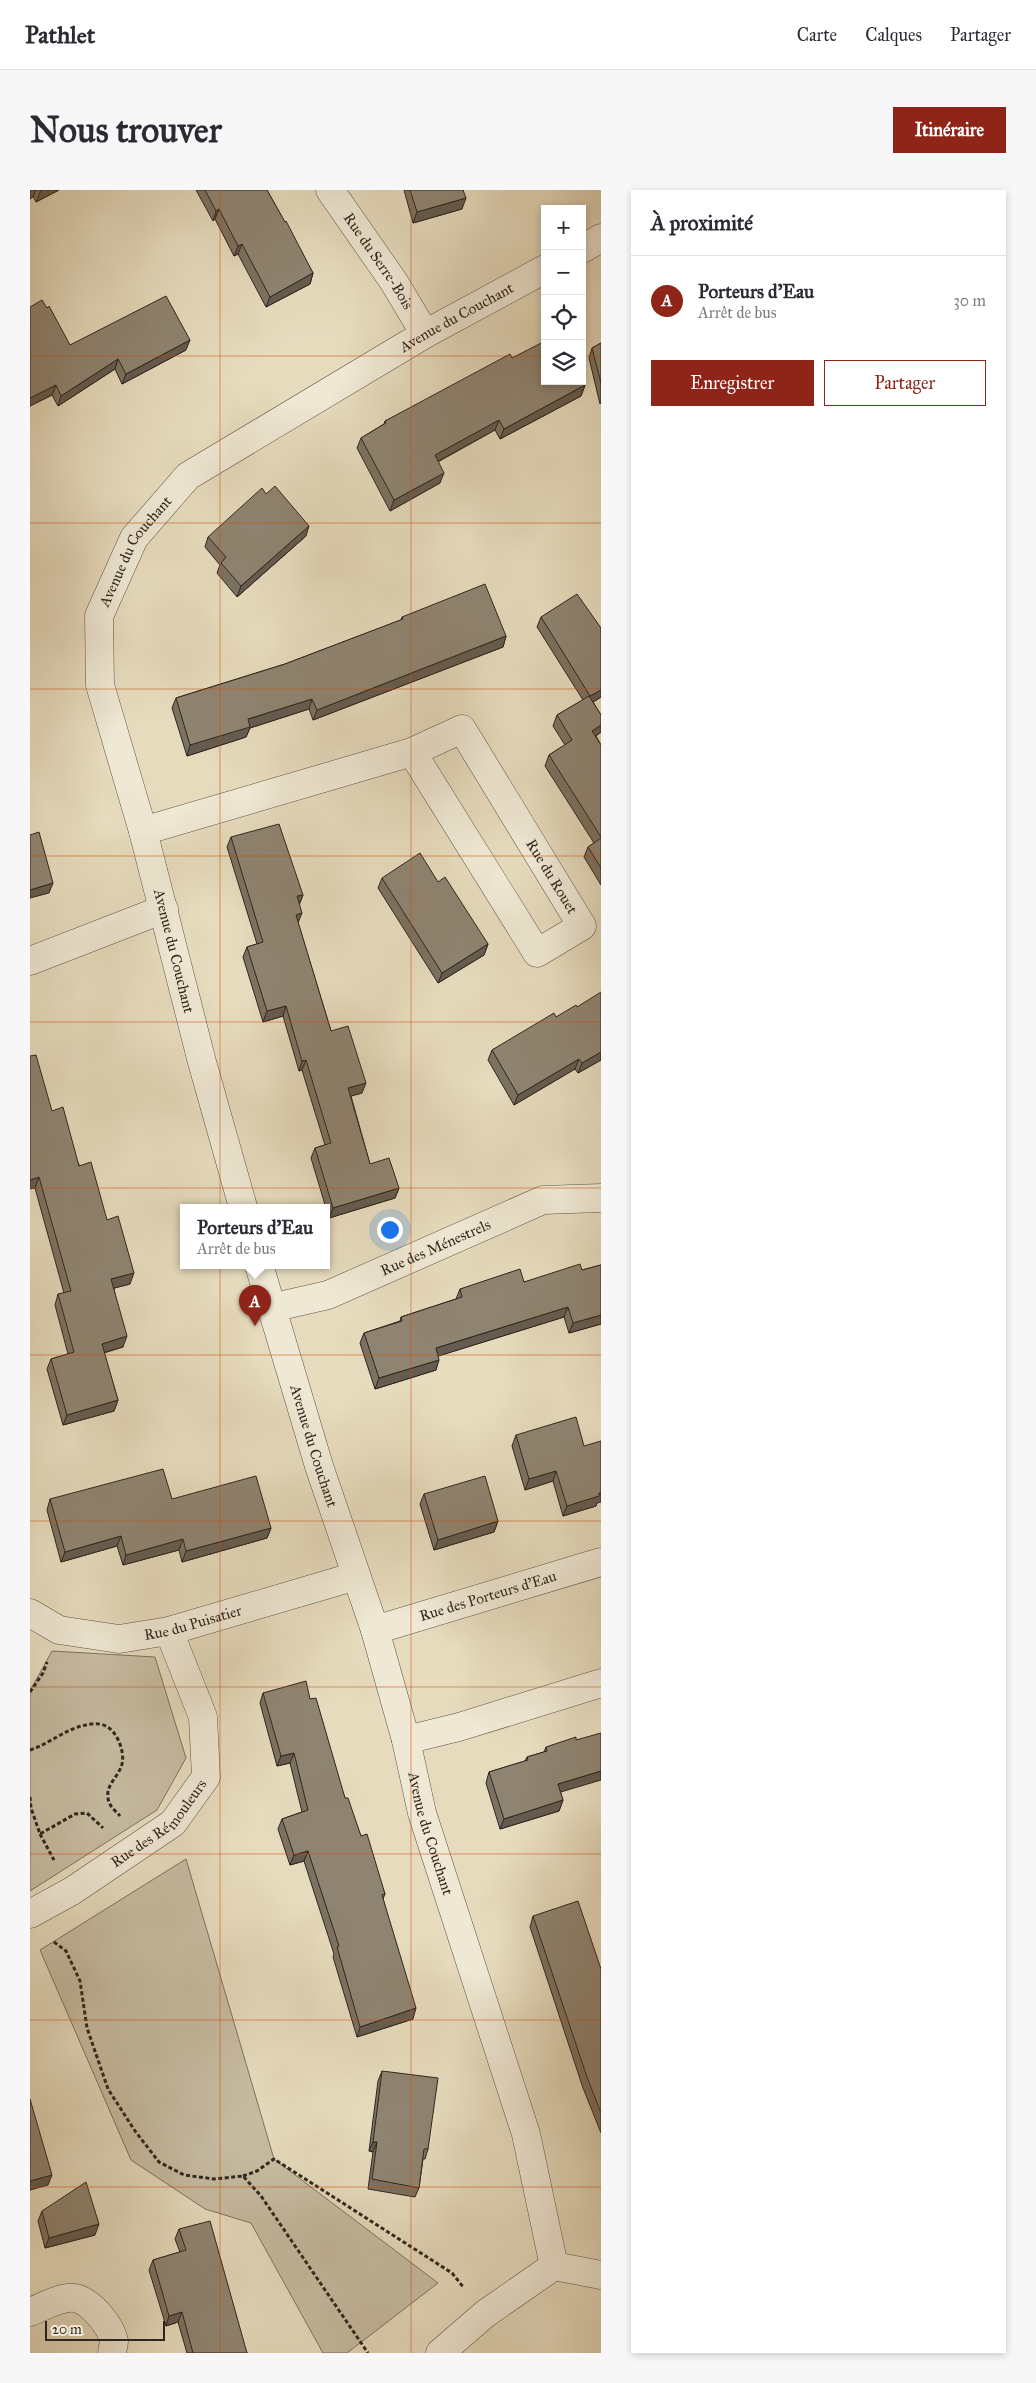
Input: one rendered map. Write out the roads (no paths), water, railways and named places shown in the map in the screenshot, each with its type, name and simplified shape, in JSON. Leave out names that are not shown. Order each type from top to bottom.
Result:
[{"type":"street","name":"Rue du Serre-Bois","points":[[330,190],[394,282],[425,334]]},
{"type":"street","points":[[586,247],[601,238]]},
{"type":"street","name":"Avenue du Couchant","points":[[242,1204],[202,1062],[143,831],[100,685],[99,616],[134,538],[188,476],[425,334],[541,271]]},
{"type":"street","name":"Rue du Rouet","points":[[143,831],[412,752],[462,728],[582,926],[537,953],[412,752]]},
{"type":"street","points":[[30,961],[164,909]]},
{"type":"street","name":"Rue des Ménestrels","points":[[271,1308],[328,1295],[543,1200],[601,1198]]},
{"type":"street","name":"Avenue du Couchant","points":[[260,1269],[319,1466],[375,1630],[406,1740],[422,1813],[526,2134],[554,2266]]},
{"type":"street","name":"Rue des Porteurs d'Eau","points":[[375,1630],[601,1562]]},
{"type":"street","name":"Rue du Puisatier","points":[[30,1613],[59,1630],[119,1639],[169,1631],[356,1576]]},
{"type":"street","name":"Rue des Rémouleurs","points":[[30,1914],[72,1891],[173,1823],[206,1777],[203,1717],[169,1631]]},
{"type":"street","points":[[406,1740],[459,1727],[601,1683]]},
{"type":"street","points":[[440,2353],[485,2314],[554,2266],[601,2275]]},
{"type":"street","points":[[30,2312],[57,2300],[75,2298],[88,2304],[101,2316],[107,2326],[114,2341],[112,2353]]},
{"type":"place","name":"Porteurs d'Eau","points":[[255,1326]]}]
